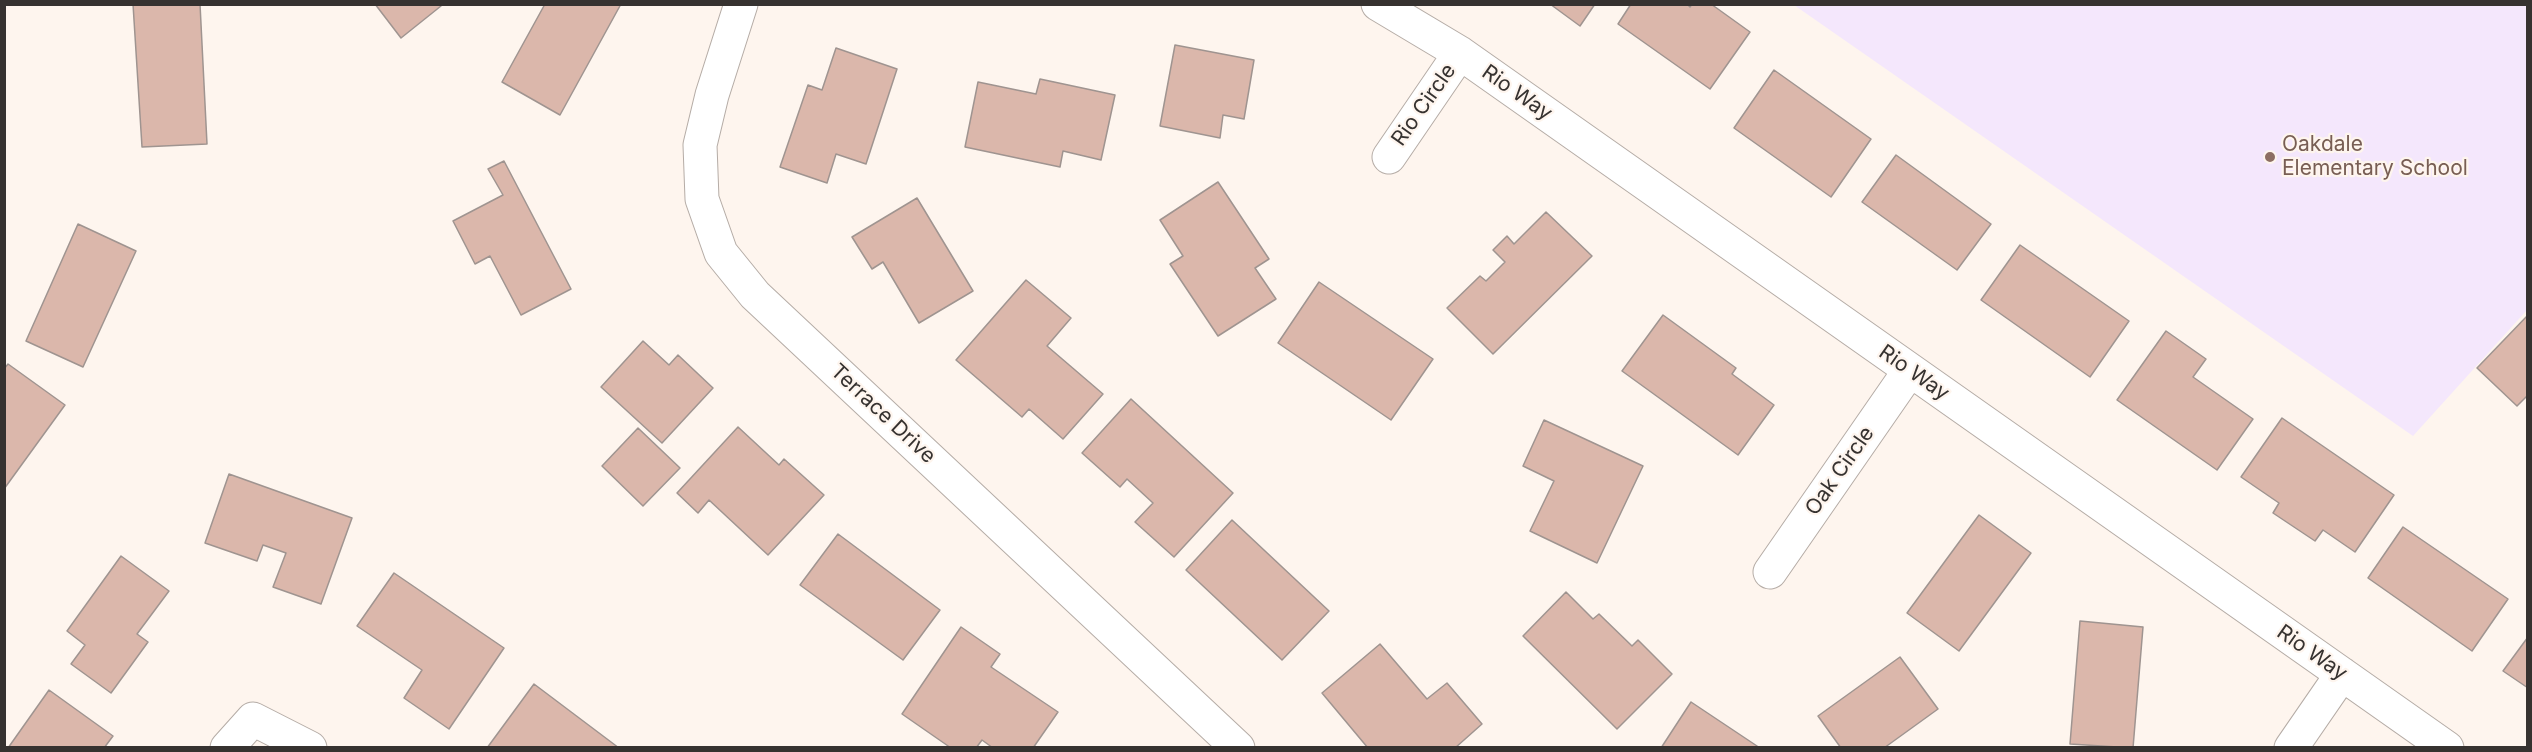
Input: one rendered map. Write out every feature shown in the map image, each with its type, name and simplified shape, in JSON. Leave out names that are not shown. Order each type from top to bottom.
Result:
[{"type":"street","name":"Terrace Drive","points":[[741,4],[712,95],[700,145],[702,200],[722,253],[755,295],[1238,747]]},
{"type":"street","name":"Rio Way","points":[[1378,4],[1460,53],[2447,747]]},
{"type":"street","name":"Rio Circle","points":[[1389,157],[1460,53]]},
{"type":"street","name":"Oak Circle","points":[[1770,572],[1910,370]]},
{"type":"street","points":[[2291,747],[2342,674]]},
{"type":"street","points":[[227,747],[253,719],[310,747]]},
{"type":"shaded area","name":"Oakdale Elementary School","points":[[1794,5],[2527,5],[2527,310],[2413,436]]},
{"type":"building","points":[[133,4],[200,4],[207,144],[142,147]]},
{"type":"building","points":[[375,4],[439,4],[441,6],[401,38]]},
{"type":"building","points":[[545,4],[621,4],[560,115],[502,82]]},
{"type":"building","points":[[1550,4],[1595,4],[1580,26]]},
{"type":"building","points":[[1631,4],[1687,4],[1690,7],[1692,4],[1711,4],[1750,32],[1710,89],[1618,24]]},
{"type":"building","points":[[1175,45],[1254,60],[1244,119],[1223,115],[1220,138],[1160,126]]},
{"type":"building","points":[[836,48],[897,69],[866,164],[836,154],[827,183],[780,167],[808,85],[822,90]]},
{"type":"building","points":[[1774,70],[1871,139],[1831,197],[1734,128]]},
{"type":"building","points":[[1040,79],[1115,95],[1101,160],[1063,151],[1060,167],[965,147],[978,82],[1036,94]]},
{"type":"building","points":[[1896,155],[1991,224],[1957,270],[1862,202]]},
{"type":"building","points":[[504,161],[571,289],[521,315],[490,256],[475,264],[453,221],[503,195],[488,169]]},
{"type":"building","points":[[1218,182],[1269,259],[1255,268],[1276,299],[1218,336],[1170,264],[1183,256],[1160,220]]},
{"type":"building","points":[[917,198],[973,291],[919,323],[883,262],[872,269],[852,237]]},
{"type":"building","points":[[1546,212],[1592,256],[1493,354],[1447,308],[1480,276],[1486,281],[1505,262],[1493,250],[1507,236],[1514,244]]},
{"type":"building","points":[[78,224],[136,251],[83,367],[26,341]]},
{"type":"building","points":[[2020,245],[2129,321],[2090,377],[1981,300]]},
{"type":"building","points":[[1026,280],[1071,318],[1047,346],[1103,394],[1063,439],[1029,409],[1022,417],[956,360]]},
{"type":"building","points":[[1319,282],[1433,359],[1391,420],[1278,343]]},
{"type":"building","points":[[1663,315],[1736,368],[1732,374],[1774,405],[1738,455],[1622,371]]},
{"type":"building","points":[[2528,315],[2528,395],[2517,406],[2477,368]]},
{"type":"building","points":[[2166,331],[2206,359],[2193,377],[2253,419],[2217,470],[2117,400]]},
{"type":"building","points":[[643,341],[669,365],[678,355],[713,388],[662,443],[601,387]]},
{"type":"building","points":[[8,364],[65,405],[4,489],[4,369]]},
{"type":"building","points":[[1131,399],[1233,493],[1174,557],[1135,522],[1153,503],[1127,479],[1120,487],[1082,453]]},
{"type":"building","points":[[2282,418],[2394,495],[2355,552],[2323,530],[2315,541],[2273,513],[2279,503],[2241,477]]},
{"type":"building","points":[[1544,420],[1643,466],[1597,563],[1530,531],[1554,481],[1523,466]]},
{"type":"building","points":[[738,427],[779,465],[784,459],[824,495],[768,555],[709,500],[698,513],[677,493]]},
{"type":"building","points":[[638,428],[680,468],[643,506],[602,466]]},
{"type":"building","points":[[229,474],[352,518],[321,604],[273,587],[286,553],[263,545],[257,561],[205,543]]},
{"type":"building","points":[[1979,515],[2031,553],[1959,651],[1907,613]]},
{"type":"building","points":[[1232,520],[1329,611],[1282,660],[1186,570]]},
{"type":"building","points":[[2403,527],[2508,599],[2472,651],[2368,578]]},
{"type":"building","points":[[838,534],[940,610],[903,660],[800,585]]},
{"type":"building","points":[[121,556],[169,591],[137,634],[148,642],[111,693],[71,664],[85,645],[67,631]]},
{"type":"building","points":[[394,573],[504,648],[449,729],[404,698],[422,670],[357,626]]},
{"type":"building","points":[[1566,592],[1593,619],[1599,614],[1632,646],[1638,640],[1672,674],[1617,729],[1523,636]]},
{"type":"building","points":[[2080,621],[2143,627],[2133,748],[2070,744]]},
{"type":"building","points":[[961,627],[1000,654],[991,667],[1058,712],[1033,748],[993,748],[982,740],[976,748],[951,748],[902,714]]},
{"type":"building","points":[[2528,637],[2528,688],[2503,671]]},
{"type":"building","points":[[1380,644],[1427,699],[1447,683],[1482,724],[1455,748],[1368,748],[1322,693]]},
{"type":"building","points":[[1900,657],[1938,709],[1884,748],[1841,748],[1818,716]]},
{"type":"building","points":[[534,684],[619,748],[487,748]]},
{"type":"building","points":[[49,690],[113,736],[104,748],[8,748]]},
{"type":"building","points":[[1691,702],[1760,748],[1661,748]]},
{"type":"place","name":"Oakdale Elementary School","points":[[2270,157]]}]
